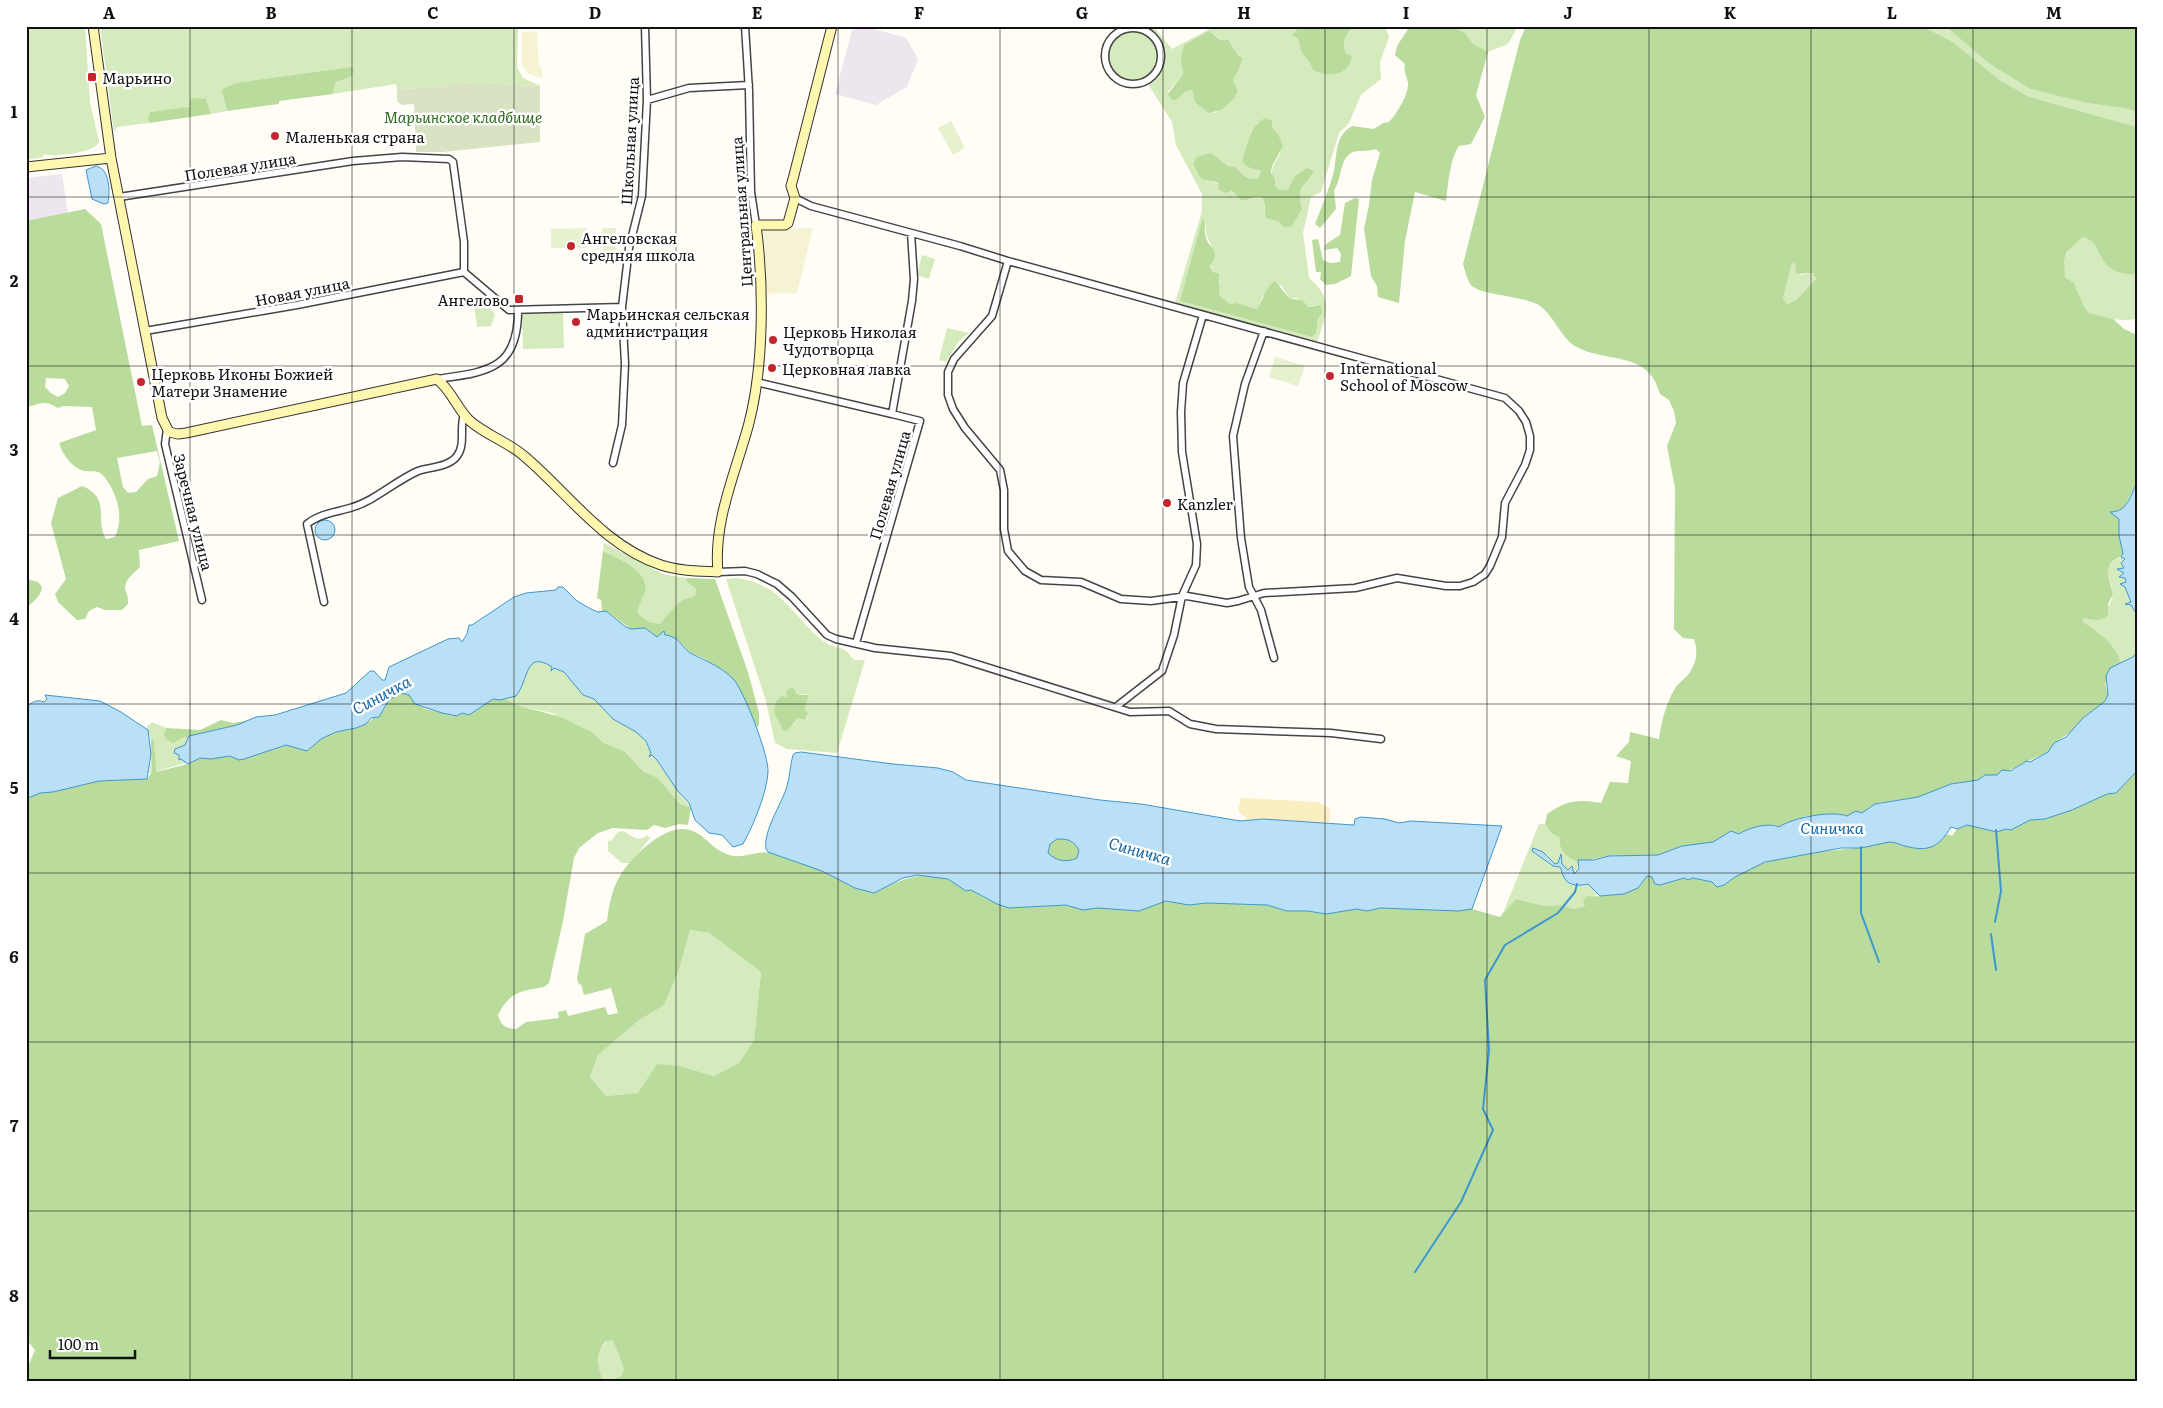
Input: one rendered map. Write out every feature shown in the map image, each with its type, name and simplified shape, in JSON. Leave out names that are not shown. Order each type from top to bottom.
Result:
[{"type":"street","points":[[93,26],[110,158],[162,420],[166,429],[172,433],[186,434],[399,386],[481,372],[497,366],[505,356],[515,336],[518,311]]},
{"type":"street","name":"Школьная улица","points":[[614,463],[622,425],[624,395],[625,364],[622,307],[629,248],[642,196],[647,100],[645,26]]},
{"type":"street","name":"Центральная улица","points":[[718,572],[718,531],[749,422],[756,382],[761,310],[760,259],[751,192],[749,85],[745,26]]},
{"type":"street","points":[[756,226],[785,225],[790,217],[795,198],[792,186],[793,179],[832,26]]},
{"type":"street","points":[[1113,26],[1117,33]]},
{"type":"street","points":[[1126,28],[1138,29],[1154,37],[1159,45],[1161,63],[1151,78],[1144,82],[1125,83],[1111,73],[1105,56],[1107,47],[1117,33],[1126,28]]},
{"type":"street","points":[[647,100],[689,88],[749,85]]},
{"type":"street","name":"Полевая улица","points":[[118,197],[384,157],[444,158],[453,162],[464,242],[464,272]]},
{"type":"street","points":[[26,167],[110,158]]},
{"type":"street","points":[[795,198],[811,206],[1203,315],[1264,330],[1500,396],[1510,401],[1523,417],[1529,429],[1531,442],[1525,465],[1505,503],[1500,542],[1488,571],[1479,579],[1466,585],[1453,586],[1397,578],[1354,588],[1264,592],[1238,602],[1227,603],[1182,596],[1151,601],[1121,599],[1081,582],[1040,580],[1025,571],[1008,551],[1004,529],[1004,490],[1000,470],[965,428],[953,410],[948,395],[948,372],[954,359],[992,316],[1008,261]]},
{"type":"street","name":"Полевая улица","points":[[856,643],[920,421],[892,414],[912,301],[914,279],[911,233]]},
{"type":"street","points":[[464,272],[509,310],[622,307]]},
{"type":"street","name":"Новая улица","points":[[145,332],[297,305],[464,272]]},
{"type":"street","points":[[1117,706],[1162,671],[1174,635],[1182,596],[1194,572],[1197,544],[1182,452],[1182,398],[1183,383],[1203,315]]},
{"type":"street","points":[[1264,330],[1245,384],[1233,436],[1241,538],[1249,586],[1261,610],[1274,658]]},
{"type":"street","points":[[437,380],[451,393],[464,415],[471,422],[523,455],[590,520],[628,548],[661,565],[691,571],[745,571],[767,578],[792,598],[827,635],[836,639],[874,648],[951,656],[1117,706],[1130,712],[1168,711],[1190,724],[1216,729],[1322,732],[1381,738]]},
{"type":"street","points":[[756,382],[892,414]]},
{"type":"street","points":[[324,602],[308,524],[320,516],[360,505],[418,472],[450,462],[457,456],[461,448],[464,415]]},
{"type":"street","name":"Заречная улица","points":[[166,429],[165,444],[202,600]]},
{"type":"shaded area","points":[[853,26],[864,26],[906,38],[918,59],[907,87],[876,105],[835,94]]},
{"type":"shaded area","points":[[537,31],[539,67],[542,68],[542,78],[529,74],[522,66],[522,32]]},
{"type":"shaded area","points":[[62,174],[68,213],[26,221],[26,178]]},
{"type":"shaded area","points":[[813,228],[797,293],[765,294],[764,229]]},
{"type":"green space","points":[[26,26],[85,26],[90,102],[99,142],[96,146],[74,153],[43,154],[44,157],[26,160]]},
{"type":"green space","points":[[100,26],[518,26],[517,67],[523,78],[540,86],[459,82],[443,86],[397,90],[396,84],[333,94],[336,82],[344,77],[351,67],[241,82],[224,96],[227,111],[211,114],[206,99],[182,109],[151,112],[148,119],[149,123],[117,127],[114,132]]},
{"type":"green space","points":[[1153,26],[1172,49],[1215,26],[1300,26],[1293,35],[1301,43],[1301,49],[1313,70],[1325,74],[1337,73],[1346,54],[1345,38],[1354,26],[1376,26],[1386,29],[1389,37],[1380,62],[1381,79],[1361,95],[1349,123],[1339,133],[1321,192],[1311,197],[1303,233],[1309,278],[1322,293],[1326,308],[1317,343],[1175,303],[1202,211],[1202,194],[1176,145],[1172,122],[1148,84],[1161,69],[1164,53],[1158,38],[1142,27]],"holes":[[[1214,34],[1231,45],[1243,58],[1233,80],[1238,91],[1235,98],[1215,113],[1195,102],[1192,90],[1186,91],[1177,100],[1168,92],[1183,74],[1182,63]],[[1258,122],[1269,128],[1278,137],[1280,154],[1273,168],[1272,177],[1273,182],[1280,190],[1288,189],[1295,177],[1307,169],[1314,171],[1302,187],[1300,195],[1302,209],[1279,222],[1266,218],[1262,197],[1242,201],[1237,195],[1209,180],[1193,164],[1211,154],[1228,166],[1235,167],[1246,177],[1252,179],[1260,178],[1261,171],[1247,167],[1242,162],[1250,134]],[[1206,224],[1211,247],[1211,265],[1220,281],[1217,288],[1218,295],[1230,304],[1237,303],[1257,309],[1262,297],[1281,285],[1289,298],[1296,298],[1308,307],[1314,305],[1322,313],[1318,319],[1316,333],[1312,337],[1180,301]]]},
{"type":"green space","points":[[1300,26],[1354,26],[1346,35],[1344,42],[1346,54],[1352,56],[1347,68],[1337,74],[1319,73],[1313,70],[1302,52],[1299,40],[1292,35]]},
{"type":"green space","points":[[1410,26],[1454,27],[1465,33],[1472,43],[1488,52],[1476,95],[1485,117],[1471,144],[1459,146],[1456,151],[1450,172],[1446,201],[1415,192],[1405,241],[1399,303],[1378,297],[1377,286],[1371,276],[1364,229],[1372,180],[1380,153],[1376,149],[1355,151],[1348,155],[1334,190],[1336,209],[1320,228],[1315,224],[1333,175],[1337,148],[1342,136],[1352,126],[1374,129],[1383,123],[1389,122],[1404,98],[1408,88],[1405,64],[1395,55],[1397,46]]},
{"type":"green space","points":[[1447,26],[1518,26],[1508,44],[1488,52],[1472,43],[1460,30]]},
{"type":"green space","points":[[1526,26],[1922,26],[1953,42],[2001,81],[2030,97],[2137,127],[2137,275],[2121,273],[2110,268],[2092,241],[2082,237],[2067,252],[2064,261],[2065,277],[2074,283],[2084,307],[2089,313],[2113,319],[2124,329],[2137,335],[2137,482],[2124,508],[2117,512],[2111,512],[2119,519],[2119,536],[2123,553],[2113,561],[2108,569],[2108,577],[2113,594],[2108,604],[2108,615],[2099,620],[2083,618],[2083,622],[2112,646],[2119,658],[2120,664],[2115,665],[2105,683],[2108,695],[2105,701],[2082,719],[2075,729],[2054,743],[2048,752],[1998,775],[1985,775],[1978,780],[1951,784],[1918,797],[1878,803],[1862,813],[1847,816],[1841,814],[1806,816],[1779,827],[1775,825],[1746,830],[1707,844],[1682,846],[1658,855],[1609,856],[1578,862],[1564,853],[1560,847],[1560,838],[1551,833],[1545,824],[1547,814],[1567,803],[1586,801],[1601,803],[1610,782],[1628,783],[1631,761],[1616,756],[1629,742],[1630,732],[1659,739],[1669,701],[1676,687],[1692,668],[1696,647],[1694,639],[1683,638],[1674,629],[1675,488],[1667,446],[1676,423],[1674,411],[1669,400],[1660,394],[1654,380],[1646,370],[1636,364],[1600,355],[1575,346],[1565,337],[1548,313],[1537,304],[1483,291],[1471,285],[1467,278],[1463,264],[1520,40]],"holes":[[[1792,263],[1795,264],[1796,274],[1813,273],[1816,279],[1796,300],[1787,304],[1783,298]]]},
{"type":"green space","points":[[1922,26],[1945,26],[1990,64],[2030,89],[2137,112],[2137,127],[2030,97],[2001,81],[1953,42]]},
{"type":"green space","points":[[1945,26],[2137,26],[2137,112],[2030,89],[1990,64]]},
{"type":"green space","points":[[1209,31],[1220,39],[1228,40],[1238,55],[1243,58],[1233,80],[1238,91],[1235,98],[1221,110],[1209,113],[1195,102],[1192,90],[1186,91],[1177,100],[1172,100],[1168,94],[1183,74],[1181,58],[1184,45]]},
{"type":"green space","points":[[1128,32],[1138,32],[1150,39],[1157,51],[1157,61],[1150,73],[1138,80],[1128,80],[1120,76],[1113,69],[1109,61],[1109,51],[1113,43],[1120,36]]},
{"type":"green space","points":[[351,67],[354,69],[352,76],[336,82],[333,94],[279,101],[279,104],[227,111],[222,90],[226,87],[241,82]]},
{"type":"green space","name":"Марьинское кладбище","points":[[459,82],[540,86],[540,142],[443,152],[416,152],[414,104],[402,105],[397,101],[397,90],[443,86]]},
{"type":"green space","points":[[195,98],[206,99],[211,114],[149,123],[150,112],[189,107],[190,100]]},
{"type":"green space","points":[[1265,118],[1272,121],[1272,128],[1278,134],[1283,146],[1272,166],[1271,173],[1275,179],[1275,186],[1280,190],[1288,189],[1295,176],[1307,168],[1314,171],[1302,187],[1300,201],[1302,209],[1291,227],[1284,227],[1279,222],[1266,218],[1262,197],[1242,201],[1232,191],[1226,193],[1219,190],[1218,183],[1202,179],[1193,164],[1197,157],[1211,153],[1228,166],[1235,167],[1246,177],[1251,179],[1259,178],[1261,171],[1247,167],[1242,162],[1252,131]]},
{"type":"green space","points":[[951,121],[965,148],[953,155],[938,128]]},
{"type":"green space","points":[[1355,198],[1359,199],[1351,276],[1335,284],[1326,285],[1320,279],[1321,272],[1316,272],[1312,240],[1318,239],[1323,260],[1330,263],[1340,262],[1341,254],[1337,248],[1324,250],[1326,244],[1340,235],[1345,203]]},
{"type":"green space","points":[[85,209],[101,224],[142,426],[152,425],[179,541],[139,550],[140,567],[130,576],[125,585],[128,604],[122,610],[105,610],[97,607],[89,611],[85,619],[77,620],[58,602],[55,594],[66,579],[51,523],[58,498],[82,486],[91,491],[100,503],[101,524],[106,539],[115,537],[119,524],[118,504],[110,485],[104,477],[98,472],[84,471],[71,464],[59,443],[96,430],[92,407],[63,406],[58,408],[46,403],[26,407],[26,221]],"holes":[[[46,378],[65,379],[69,386],[65,393],[58,397],[45,387]],[[157,451],[160,462],[157,476],[148,479],[136,492],[128,493],[123,487],[117,458]]]},
{"type":"green space","points":[[1203,217],[1206,238],[1215,256],[1210,266],[1213,272],[1219,274],[1219,295],[1230,304],[1237,303],[1257,309],[1268,287],[1275,281],[1289,298],[1303,301],[1308,307],[1321,305],[1322,313],[1318,319],[1316,333],[1312,337],[1180,301]]},
{"type":"green space","points":[[586,228],[586,248],[551,248],[551,229]]},
{"type":"green space","points":[[602,228],[616,228],[616,251],[603,252]]},
{"type":"green space","points":[[2082,237],[2090,238],[2100,250],[2102,258],[2127,274],[2137,275],[2137,318],[2120,320],[2104,318],[2092,314],[2085,309],[2076,287],[2065,277],[2063,265],[2073,245]]},
{"type":"green space","points":[[922,255],[935,259],[929,279],[917,275]]},
{"type":"green space","points":[[1792,263],[1795,264],[1800,275],[1813,273],[1816,279],[1796,300],[1787,304],[1783,298]]},
{"type":"green space","points":[[480,297],[495,314],[491,326],[477,327],[473,298]]},
{"type":"green space","points":[[563,313],[564,348],[523,349],[522,314]]},
{"type":"green space","points":[[947,328],[969,333],[959,341],[946,362],[939,360]]},
{"type":"green space","points":[[1275,357],[1305,366],[1298,386],[1269,377]]},
{"type":"green space","points":[[604,543],[663,574],[687,578],[686,581],[696,589],[695,596],[681,601],[660,624],[649,622],[638,614],[637,607],[644,595],[635,570],[603,551]]},
{"type":"green space","points":[[603,551],[632,567],[643,578],[645,592],[639,605],[638,614],[649,622],[660,624],[681,601],[695,596],[696,589],[686,581],[687,578],[715,579],[748,672],[759,713],[759,725],[756,728],[734,680],[724,671],[690,652],[673,637],[665,636],[664,632],[657,637],[641,628],[631,629],[608,612],[602,612],[601,600],[597,598]]},
{"type":"green space","points":[[2121,557],[2125,559],[2124,568],[2117,569],[2123,571],[2124,573],[2120,577],[2125,578],[2126,582],[2120,584],[2125,587],[2131,602],[2126,604],[2131,605],[2137,615],[2137,652],[2134,657],[2120,664],[2119,658],[2112,646],[2101,634],[2083,622],[2083,617],[2097,620],[2108,607],[2112,598],[2108,576],[2109,566]]},
{"type":"green space","points":[[736,578],[766,587],[787,604],[826,643],[845,650],[855,660],[865,660],[837,753],[787,749],[775,743],[766,701],[726,579]],"holes":[[[796,691],[798,695],[807,694],[804,710],[807,717],[805,720],[798,718],[793,725],[787,699]]]},
{"type":"green space","points":[[26,579],[38,582],[42,587],[38,597],[26,609]]},
{"type":"green space","points":[[546,662],[552,667],[552,670],[554,668],[564,672],[583,695],[594,699],[613,719],[636,732],[646,741],[651,753],[650,756],[652,755],[657,760],[691,808],[680,804],[658,778],[643,771],[624,751],[604,743],[592,732],[552,713],[520,706],[505,699],[515,693],[532,663]]},
{"type":"green space","points":[[793,688],[798,695],[809,695],[804,710],[808,713],[805,720],[798,718],[787,731],[783,730],[774,712],[776,701],[782,696],[787,698],[786,691]]},
{"type":"green space","points":[[401,693],[409,695],[415,704],[453,716],[462,713],[469,715],[493,699],[505,699],[520,706],[561,717],[592,732],[604,743],[624,751],[643,771],[658,778],[680,804],[691,808],[688,825],[679,824],[665,828],[654,825],[647,830],[613,828],[598,833],[579,848],[574,858],[563,921],[549,983],[544,987],[522,992],[511,997],[498,1015],[504,1026],[516,1029],[526,1022],[559,1018],[558,1012],[566,1010],[568,1016],[605,1007],[608,1015],[618,1013],[611,988],[584,995],[581,984],[579,985],[577,979],[585,934],[607,921],[613,891],[618,879],[634,857],[653,841],[675,830],[685,829],[695,832],[716,848],[733,856],[766,852],[784,856],[821,870],[853,886],[874,893],[901,880],[930,875],[950,880],[966,891],[971,890],[986,899],[1009,908],[1066,905],[1077,908],[1120,908],[1139,911],[1166,901],[1189,905],[1207,903],[1267,905],[1287,911],[1308,911],[1326,914],[1357,909],[1367,911],[1380,908],[1458,911],[1472,909],[1500,917],[1516,899],[1545,906],[1561,905],[1574,909],[1585,906],[1583,901],[1587,896],[1612,895],[1637,888],[1647,876],[1670,880],[1693,878],[1724,885],[1752,867],[1786,857],[1889,842],[1910,847],[1925,847],[1939,841],[1947,834],[1952,836],[1957,829],[1967,825],[2011,830],[2030,820],[2045,819],[2072,810],[2107,794],[2116,793],[2137,771],[2137,1382],[26,1382],[26,1371],[35,1350],[26,1339],[26,799],[40,793],[53,792],[99,781],[147,779],[152,772],[151,740],[154,740],[156,772],[188,764],[200,758],[231,756],[239,760],[286,745],[307,751],[321,739],[336,732],[366,724],[384,710],[389,700]],"holes":[[[690,930],[709,933],[761,972],[754,1040],[739,1063],[714,1076],[680,1066],[657,1064],[638,1093],[606,1096],[590,1077],[598,1055],[638,1021],[664,1005],[679,970]],[[613,1340],[624,1369],[621,1376],[611,1380],[602,1378],[598,1359],[605,1342]]]},
{"type":"green space","points":[[221,720],[233,723],[249,720],[237,725],[189,736],[188,740],[185,737],[173,743],[166,739],[164,734],[166,728],[200,730]]},
{"type":"green space","points":[[152,722],[166,728],[164,734],[173,743],[185,737],[188,740],[185,745],[175,749],[185,763],[155,772],[154,740],[152,740],[152,773],[149,773],[151,743],[149,732],[146,728]]},
{"type":"green space","points":[[1539,824],[1545,824],[1551,833],[1560,838],[1565,853],[1578,862],[1578,870],[1574,874],[1573,868],[1568,870],[1562,864],[1560,855],[1558,863],[1555,864],[1547,855],[1532,851],[1552,866],[1560,867],[1564,878],[1582,886],[1588,884],[1598,895],[1591,896],[1585,906],[1574,909],[1561,905],[1545,906],[1516,899],[1501,918]]},
{"type":"green space","points":[[623,831],[638,839],[647,835],[650,838],[630,863],[622,863],[608,851],[608,841],[612,840],[618,832]]},
{"type":"green space","points":[[1057,839],[1067,840],[1075,844],[1079,850],[1077,858],[1062,860],[1054,858],[1048,853],[1050,844]]},
{"type":"green space","points":[[690,930],[709,933],[761,972],[754,1040],[739,1063],[714,1076],[680,1066],[638,1093],[606,1096],[590,1077],[598,1055],[638,1021],[664,1005],[679,970]]},
{"type":"green space","points":[[613,1340],[624,1369],[621,1376],[611,1380],[602,1378],[598,1359],[600,1351],[606,1342]]},
{"type":"sand","points":[[1241,798],[1319,802],[1330,809],[1329,822],[1248,820],[1238,811]]},
{"type":"water","points":[[96,166],[104,171],[108,181],[108,203],[104,204],[92,199],[86,170]]},
{"type":"water","points":[[2137,482],[2137,615],[2131,605],[2125,604],[2131,602],[2125,587],[2120,584],[2126,582],[2125,578],[2119,577],[2124,573],[2117,569],[2124,568],[2121,563],[2125,559],[2121,557],[2123,553],[2119,536],[2119,519],[2110,512],[2125,506]]},
{"type":"water","points":[[325,520],[332,523],[335,530],[332,537],[325,540],[318,537],[315,530],[318,523]]},
{"type":"water","name":"Синичка","points":[[558,587],[563,587],[577,601],[591,609],[598,612],[606,611],[626,627],[631,629],[645,628],[657,637],[664,631],[665,635],[677,640],[688,652],[720,668],[734,680],[756,725],[765,753],[768,772],[759,809],[743,844],[733,847],[722,835],[709,833],[695,820],[689,803],[677,790],[657,760],[652,755],[649,757],[651,753],[646,741],[636,732],[613,719],[594,699],[583,695],[564,672],[554,668],[551,671],[552,667],[543,662],[532,664],[516,696],[500,700],[493,699],[469,715],[462,713],[457,716],[442,713],[415,704],[409,695],[401,693],[389,700],[379,717],[371,718],[366,724],[356,728],[336,732],[321,739],[307,751],[286,745],[239,760],[230,756],[211,759],[200,758],[188,764],[181,759],[179,760],[179,755],[174,753],[175,749],[185,745],[189,736],[237,725],[256,717],[275,715],[346,693],[370,671],[374,671],[382,680],[385,680],[389,667],[448,639],[459,638],[462,642],[467,634],[469,625],[472,625],[514,597],[526,593],[556,590]]},
{"type":"water","name":"Синичка","points":[[2137,652],[2137,771],[2116,793],[2107,794],[2072,810],[2045,819],[2030,820],[2011,830],[2006,829],[1997,832],[1967,825],[1957,829],[1951,827],[1939,843],[1923,849],[1889,842],[1861,848],[1841,848],[1765,862],[1717,887],[1712,882],[1693,878],[1688,880],[1684,878],[1660,885],[1655,884],[1652,877],[1647,876],[1638,888],[1624,894],[1600,896],[1588,884],[1569,883],[1560,867],[1553,866],[1532,851],[1533,848],[1543,852],[1555,864],[1558,863],[1561,854],[1562,864],[1568,870],[1572,866],[1574,874],[1579,869],[1578,860],[1594,860],[1609,856],[1658,855],[1682,846],[1713,842],[1731,831],[1739,834],[1758,826],[1769,825],[1779,827],[1793,821],[1822,814],[1847,816],[1856,811],[1862,813],[1875,804],[1918,797],[1951,784],[1978,780],[1985,775],[1997,775],[2002,770],[2011,771],[2026,761],[2030,762],[2048,752],[2054,743],[2066,737],[2082,719],[2105,701],[2108,695],[2106,676],[2110,668],[2133,657]]},
{"type":"water","points":[[45,695],[100,701],[148,730],[151,754],[147,779],[99,781],[53,792],[40,793],[26,799],[26,707],[35,702],[44,702],[47,699]]},
{"type":"water","name":"Синичка","points":[[801,752],[938,768],[953,772],[966,780],[1100,800],[1141,804],[1240,821],[1263,819],[1354,825],[1355,819],[1361,817],[1385,819],[1399,823],[1411,821],[1502,826],[1472,909],[1458,911],[1380,908],[1367,911],[1357,909],[1326,914],[1308,911],[1287,911],[1267,905],[1207,903],[1189,905],[1166,901],[1139,911],[1098,908],[1083,910],[1066,905],[1009,908],[997,904],[971,890],[966,891],[948,879],[917,875],[903,878],[874,893],[855,888],[822,871],[768,852],[766,849],[767,834],[785,793],[795,753]],"holes":[[[1057,839],[1067,840],[1075,844],[1079,850],[1077,858],[1062,860],[1054,858],[1048,853],[1050,844]]]},
{"type":"waterway","points":[[1995,922],[2001,891],[1996,830]]},
{"type":"waterway","points":[[1861,847],[1861,913],[1879,962]]},
{"type":"waterway","points":[[1415,1272],[1461,1202],[1493,1130],[1483,1109],[1489,1050],[1485,980],[1505,945],[1558,913],[1575,892],[1577,884]]},
{"type":"waterway","points":[[1991,934],[1996,970]]},
{"type":"place","name":"Марьино","points":[[92,77]]},
{"type":"place","name":"Маленькая страна","points":[[275,136]]},
{"type":"place","name":"Ангеловская средняя школа","points":[[571,246]]},
{"type":"place","name":"Ангелово","points":[[519,299]]},
{"type":"place","name":"Марьинская сельская администрация","points":[[576,322]]},
{"type":"place","name":"Церковь Николая Чудотворца","points":[[773,340]]},
{"type":"place","name":"Церковная лавка","points":[[772,368]]},
{"type":"place","name":"International School of Moscow","points":[[1330,376]]},
{"type":"place","name":"Церковь Иконы Божией Матери Знамение","points":[[141,382]]},
{"type":"place","name":"Kanzler","points":[[1167,503]]}]
